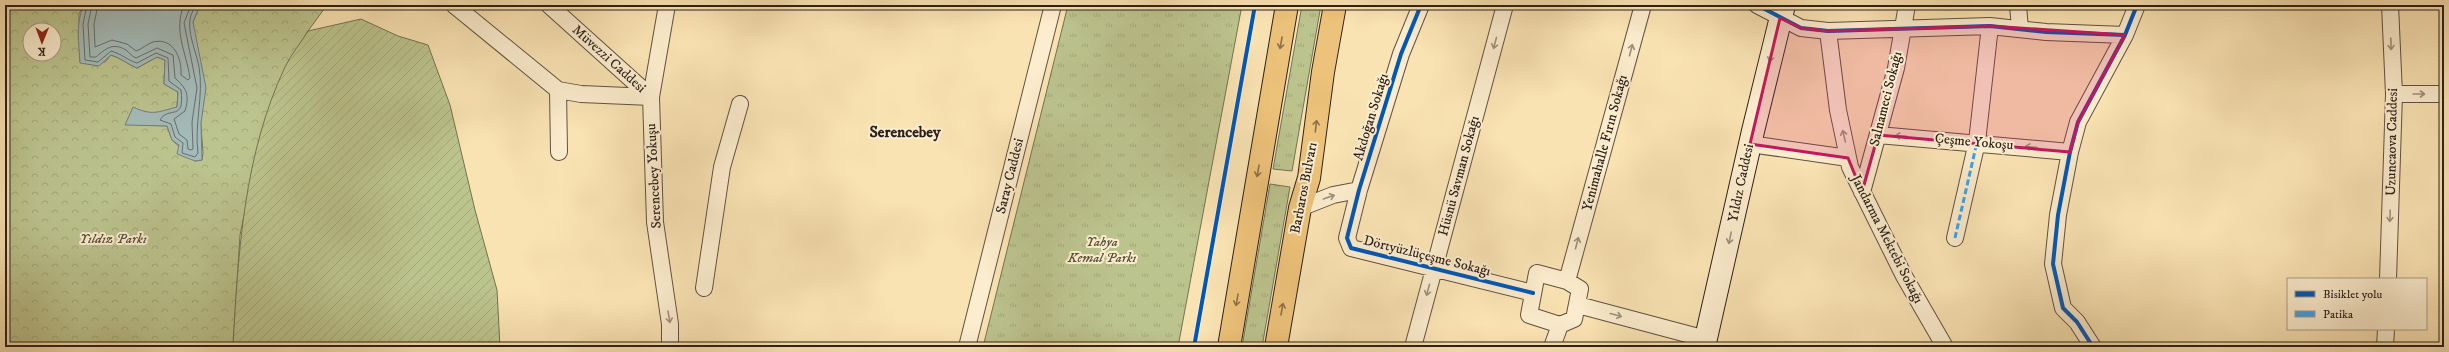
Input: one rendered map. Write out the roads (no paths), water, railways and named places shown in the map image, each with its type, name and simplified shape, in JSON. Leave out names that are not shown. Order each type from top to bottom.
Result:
[{"type":"main road","points":[[1229,347],[1287,5]]},
{"type":"main road","name":"Barbaros Bulvarı","points":[[1276,347],[1300,208],[1309,178],[1323,72],[1334,5]]},
{"type":"street","points":[[454,5],[558,90],[581,94],[651,97]]},
{"type":"street","name":"Müvezzi Caddesi","points":[[549,5],[651,97]]},
{"type":"street","name":"Serencebey Yokuşu","points":[[667,5],[651,97],[655,222],[663,287],[670,324],[670,347]]},
{"type":"street","name":"Saray Caddesi","points":[[967,347],[1053,5]]},
{"type":"street","name":"Akdoğan Sokağı","points":[[1359,190],[1401,54],[1421,5]]},
{"type":"street","name":"Hüsnü Savman Sokağı","points":[[1413,347],[1505,5]]},
{"type":"street","name":"Yenimahalle Fırın Sokağı","points":[[1567,281],[1643,5]]},
{"type":"street","points":[[1757,5],[1782,12],[1801,28],[1828,30],[1990,26],[2125,35]]},
{"type":"street","name":"Salnameci Sokağı","points":[[1862,192],[1896,68],[1907,5]]},
{"type":"street","points":[[2018,5],[2020,29]]},
{"type":"street","points":[[2093,347],[2077,322],[2063,308],[2053,264],[2058,215],[2070,152],[2078,122],[2125,35],[2138,5]]},
{"type":"street","name":"Uzuncaova Caddesi","points":[[2388,278],[2394,94],[2390,5]]},
{"type":"street","name":"Yıldız Caddesi","points":[[1705,343],[1750,144],[1782,12]]},
{"type":"street","points":[[1956,238],[1977,142],[1990,26]]},
{"type":"street","name":"Jandarma Mektebi Sokağı","points":[[1828,30],[1838,110],[1848,158],[1862,192],[1904,276],[1945,347]]},
{"type":"street","points":[[558,90],[559,152]]},
{"type":"street","points":[[2394,94],[2444,94]]},
{"type":"street","points":[[704,288],[722,167],[740,104]]},
{"type":"street","name":"Çeşme Yokoşu","points":[[1878,134],[1977,142],[2070,152]]},
{"type":"street","points":[[1750,144],[1848,158]]},
{"type":"street","points":[[1300,208],[1333,195],[1359,190]]},
{"type":"street","name":"Dörtyüzlüçeşme Sokağı","points":[[1359,190],[1348,238],[1351,248],[1532,293]]},
{"type":"street","points":[[1537,273],[1567,281],[1580,290],[1574,319],[1560,325],[1529,315],[1537,273]]},
{"type":"street","points":[[1578,305],[1705,343]]},
{"type":"street","points":[[1552,347],[1560,325]]},
{"type":"street","points":[[2385,347],[2386,330]]},
{"type":"water","points":[[84,5],[205,5],[198,10],[193,22],[206,88],[201,123],[202,160],[195,161],[177,154],[179,145],[172,140],[167,126],[125,125],[133,107],[146,112],[160,112],[177,107],[178,92],[164,84],[165,60],[157,57],[137,68],[111,55],[99,66],[80,63],[78,41],[79,19]]},
{"type":"district","name":"Serencebey","points":[[905,132]]},
{"type":"park label","name":"Yıldız Parkı","points":[[113,239]]},
{"type":"park label","name":"Yahya Kemal Parkı","points":[[1102,250]]}]
